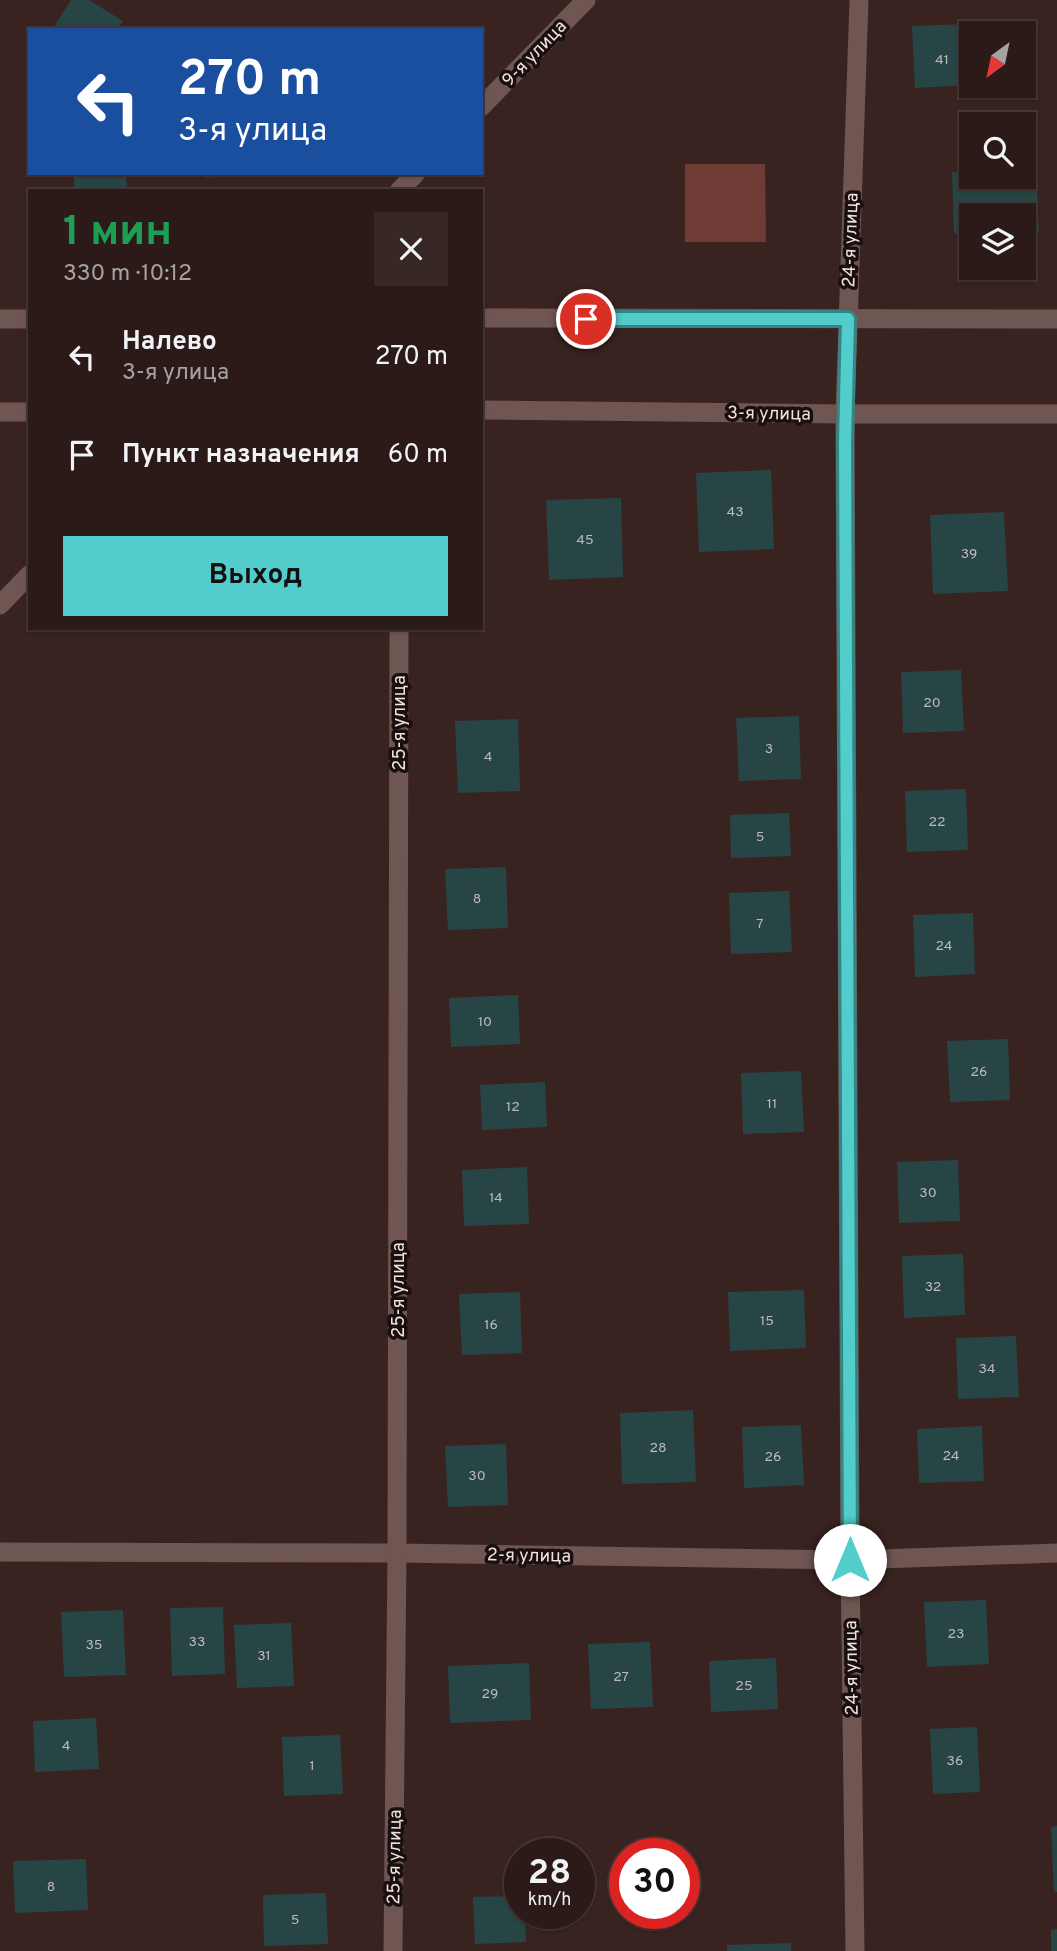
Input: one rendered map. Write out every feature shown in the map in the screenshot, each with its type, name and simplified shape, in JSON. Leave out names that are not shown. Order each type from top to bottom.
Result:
[{"type":"street","name":"9-я улица","points":[[483,105],[586,0]]},
{"type":"street","name":"24-я улица","points":[[855,1951],[850,1560],[845,414],[859,0]]},
{"type":"street","points":[[401,189],[414,175]]},
{"type":"street","points":[[483,318],[1057,319]]},
{"type":"street","points":[[0,319],[28,319]]},
{"type":"street","name":"3-я улица","points":[[483,410],[1057,414]]},
{"type":"street","points":[[0,412],[28,412]]},
{"type":"street","points":[[0,605],[28,576]]},
{"type":"street","name":"25-я улица","points":[[393,1951],[397,1553],[399,630]]},
{"type":"street","name":"2-я улица","points":[[0,1552],[397,1553],[850,1560],[1057,1553]]},
{"type":"shaded area","points":[[685,164],[765,164],[766,242],[685,242]]},
{"type":"building","points":[[71,0],[89,0],[123,21],[118,28],[53,28]]},
{"type":"building","points":[[959,24],[959,86],[915,88],[912,26]]},
{"type":"building","points":[[1036,169],[1039,231],[1036,231],[1036,203],[959,203],[959,234],[954,234],[952,172],[959,172],[959,189],[1036,189]]},
{"type":"building","points":[[126,175],[127,189],[74,189],[74,176]]},
{"type":"building","points":[[205,175],[261,175],[205,178]]},
{"type":"building","points":[[771,470],[774,549],[699,552],[696,473]]},
{"type":"building","points":[[621,498],[623,577],[549,580],[546,500]]},
{"type":"building","points":[[1004,512],[1008,591],[933,594],[930,515]]},
{"type":"building","points":[[961,670],[964,731],[903,733],[901,672]]},
{"type":"building","points":[[799,716],[801,779],[739,781],[736,718]]},
{"type":"building","points":[[518,719],[520,791],[458,793],[455,721]]},
{"type":"building","points":[[966,789],[968,850],[907,852],[905,791]]},
{"type":"building","points":[[789,813],[791,856],[731,858],[730,815]]},
{"type":"building","points":[[506,867],[508,928],[448,930],[445,869]]},
{"type":"building","points":[[789,891],[792,952],[731,954],[729,893]]},
{"type":"building","points":[[973,913],[975,974],[915,977],[913,915]]},
{"type":"building","points":[[518,995],[520,1044],[451,1047],[449,998]]},
{"type":"building","points":[[1008,1039],[1010,1100],[950,1102],[947,1041]]},
{"type":"building","points":[[801,1071],[804,1132],[743,1134],[741,1073]]},
{"type":"building","points":[[545,1082],[547,1127],[482,1130],[480,1085]]},
{"type":"building","points":[[958,1160],[960,1221],[899,1223],[897,1162]]},
{"type":"building","points":[[527,1167],[529,1224],[464,1226],[462,1170]]},
{"type":"building","points":[[963,1254],[965,1315],[904,1318],[902,1256]]},
{"type":"building","points":[[804,1290],[806,1348],[730,1351],[728,1292]]},
{"type":"building","points":[[520,1292],[522,1353],[462,1355],[459,1294]]},
{"type":"building","points":[[1016,1336],[1019,1397],[958,1399],[956,1338]]},
{"type":"building","points":[[693,1410],[696,1482],[622,1484],[620,1413]]},
{"type":"building","points":[[801,1425],[804,1485],[744,1488],[742,1427]]},
{"type":"building","points":[[982,1426],[984,1481],[919,1483],[917,1429]]},
{"type":"building","points":[[506,1444],[508,1505],[448,1507],[445,1446]]},
{"type":"building","points":[[986,1600],[989,1664],[927,1667],[924,1602]]},
{"type":"building","points":[[223,1607],[225,1674],[172,1676],[170,1608]]},
{"type":"building","points":[[123,1610],[126,1675],[64,1677],[61,1612]]},
{"type":"building","points":[[291,1623],[294,1686],[237,1688],[234,1625]]},
{"type":"building","points":[[650,1642],[653,1707],[591,1709],[588,1644]]},
{"type":"building","points":[[776,1658],[778,1709],[711,1712],[709,1661]]},
{"type":"building","points":[[529,1663],[531,1720],[450,1723],[448,1666]]},
{"type":"building","points":[[96,1718],[99,1769],[35,1772],[33,1721]]},
{"type":"building","points":[[977,1727],[980,1792],[933,1794],[930,1729]]},
{"type":"building","points":[[340,1735],[343,1794],[284,1796],[282,1737]]},
{"type":"building","points":[[1057,1826],[1057,1892],[1054,1892],[1051,1827]]},
{"type":"building","points":[[86,1859],[88,1910],[15,1913],[13,1861]]},
{"type":"building","points":[[326,1893],[328,1944],[264,1946],[263,1895]]},
{"type":"building","points":[[504,1896],[504,1929],[526,1929],[526,1942],[475,1944],[473,1897]]},
{"type":"building","points":[[1057,1929],[1057,1951],[1051,1951],[1051,1930]]},
{"type":"building","points":[[791,1943],[791,1951],[727,1951],[727,1945]]},
{"type":"route","points":[[586,319],[848,319],[845,442],[850,1560]]}]
